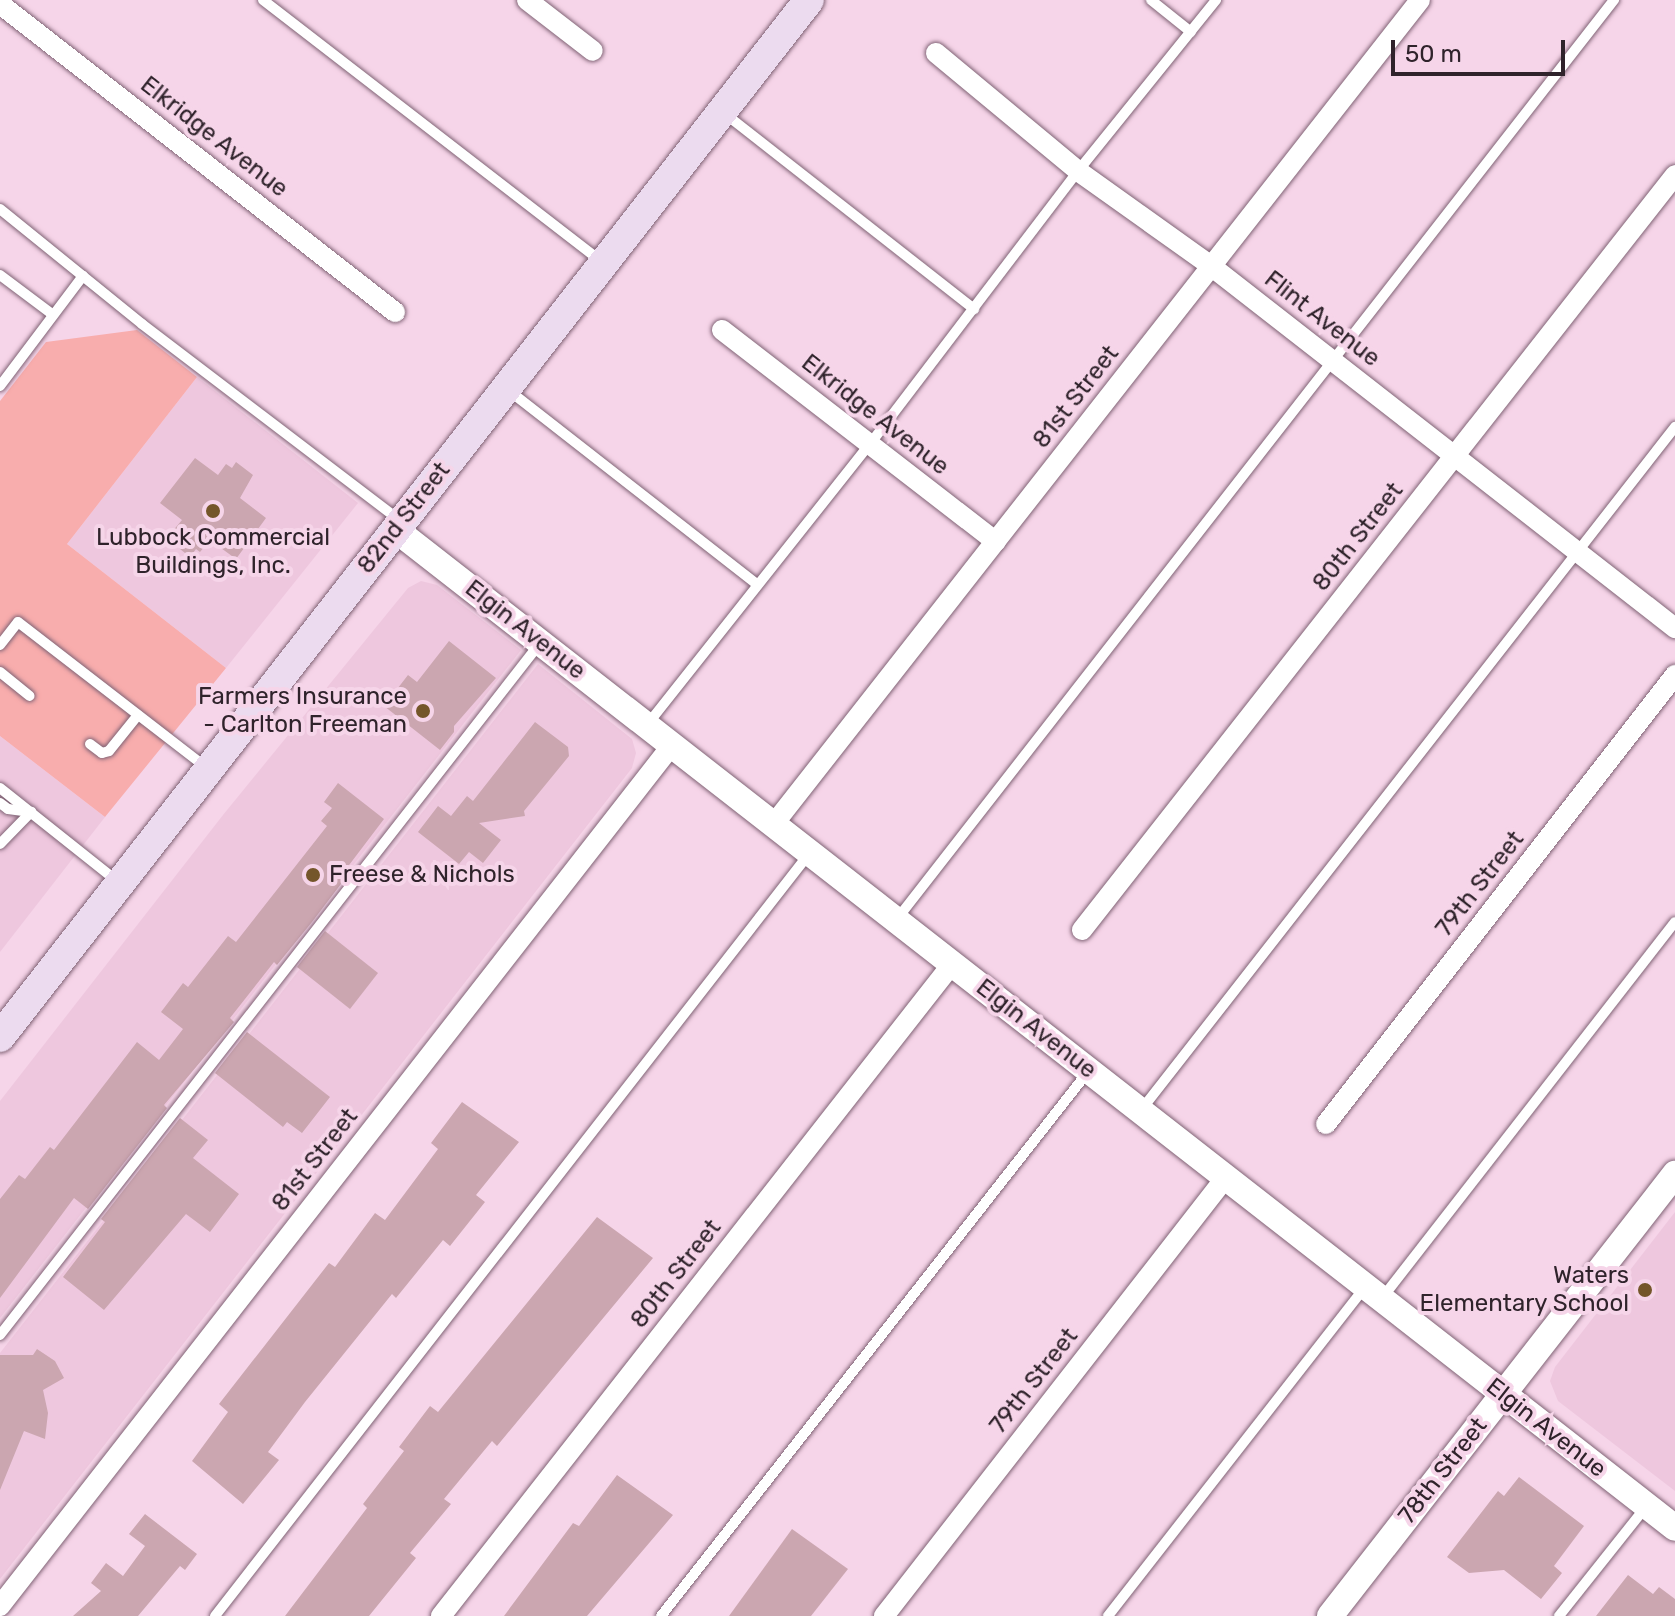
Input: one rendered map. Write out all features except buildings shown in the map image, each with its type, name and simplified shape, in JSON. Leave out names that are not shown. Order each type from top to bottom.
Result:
[{"type":"main road","name":"82nd Street","points":[[3,1027],[120,883],[722,112],[802,2]]},
{"type":"street","points":[[527,0],[593,51]]},
{"type":"street","name":"81st Street","points":[[773,825],[1420,0]]},
{"type":"street","name":"Elkridge Avenue","points":[[0,4],[395,312]]},
{"type":"street","name":"Flint Avenue","points":[[936,53],[1078,171],[1211,266],[1675,628]]},
{"type":"street","name":"80th Street","points":[[1082,930],[1675,175]]},
{"type":"street","name":"Elkridge Avenue","points":[[722,330],[996,542]]},
{"type":"street","name":"Elgin Avenue","points":[[399,526],[541,643],[1675,1528]]},
{"type":"street","name":"79th Street","points":[[1326,1124],[1675,675]]},
{"type":"street","name":"81st Street","points":[[0,1606],[672,745]]},
{"type":"street","name":"80th Street","points":[[441,1616],[952,964]]},
{"type":"street","name":"78th Street","points":[[1330,1616],[1675,1174]]},
{"type":"street","name":"79th Street","points":[[884,1616],[1226,1177]]},
{"type":"lane","points":[[263,0],[604,263]]},
{"type":"lane","points":[[1151,0],[1191,32]]},
{"type":"lane","points":[[647,726],[870,444],[1078,171],[1216,0]]},
{"type":"lane","points":[[896,920],[1614,0]]},
{"type":"lane","points":[[722,112],[974,309]]},
{"type":"lane","points":[[0,209],[399,526]]},
{"type":"lane","points":[[0,275],[52,314]]},
{"type":"lane","points":[[0,386],[83,276]]},
{"type":"lane","points":[[506,388],[758,585]]},
{"type":"lane","points":[[1140,1110],[1675,427]]},
{"type":"lane","points":[[0,645],[18,622],[209,769]]},
{"type":"lane","points":[[0,1335],[541,643]]},
{"type":"lane","points":[[0,672],[30,696]]},
{"type":"lane","points":[[90,744],[102,753],[109,751],[138,715]]},
{"type":"lane","points":[[0,788],[120,883]]},
{"type":"lane","points":[[0,803],[8,809],[31,812]]},
{"type":"lane","points":[[0,844],[31,812]]},
{"type":"lane","points":[[215,1616],[810,853]]},
{"type":"lane","points":[[1108,1616],[1675,922]]},
{"type":"lane","points":[[661,1616],[1089,1070]]},
{"type":"lane","points":[[1559,1616],[1647,1506]]},
{"type":"shaded area","points":[[137,330],[197,377],[67,544],[226,668],[105,817],[0,736],[0,401],[46,342]]},
{"type":"shaded area","points":[[197,377],[358,503],[226,668],[67,544]]},
{"type":"shaded area","points":[[421,581],[437,585],[521,650],[0,1318],[0,1101],[223,815],[408,588]]},
{"type":"shaded area","points":[[538,664],[632,739],[636,753],[632,768],[0,1579],[0,1353]]},
{"type":"shaded area","points":[[0,736],[105,817],[0,952]]},
{"type":"shaded area","name":"Waters Elementary School","points":[[1675,1212],[1675,1491],[1558,1401],[1550,1381],[1555,1367]]},
{"type":"place","name":"Lubbock Commercial Buildings, Inc.","points":[[213,511]]},
{"type":"place","name":"Farmers Insurance - Carlton Freeman","points":[[423,711]]},
{"type":"place","name":"Freese & Nichols","points":[[313,875]]},
{"type":"place","name":"Waters Elementary School","points":[[1645,1290]]}]
